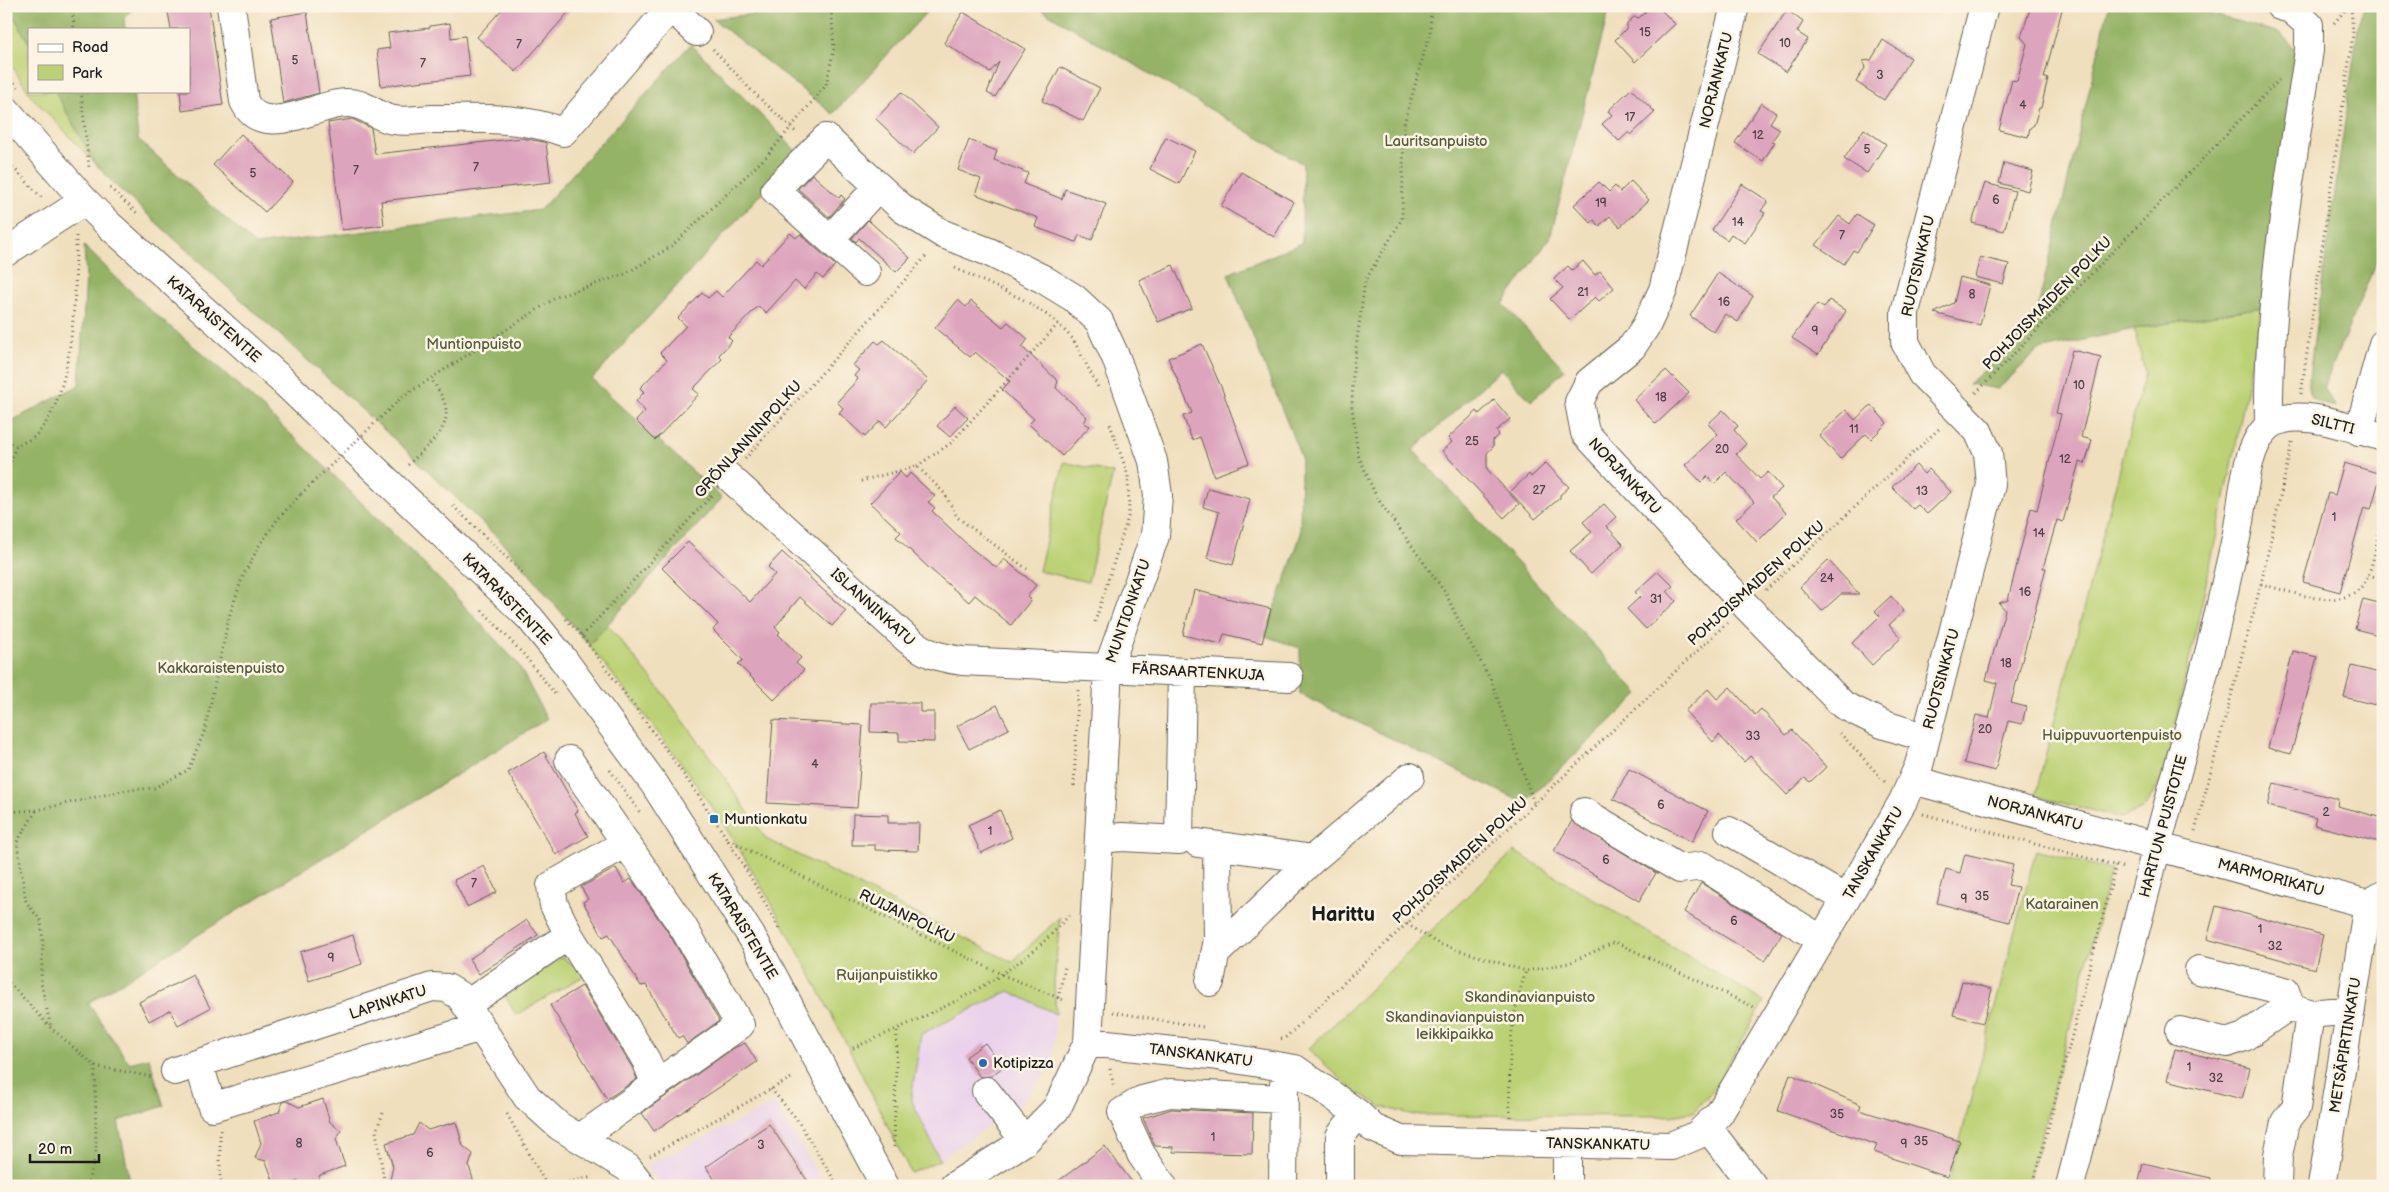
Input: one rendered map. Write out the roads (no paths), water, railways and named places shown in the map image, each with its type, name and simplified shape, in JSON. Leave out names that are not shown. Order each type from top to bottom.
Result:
[{"type":"street","points":[[231,6],[244,101],[248,109],[256,115],[270,119],[288,119],[324,106],[350,103],[368,107],[393,120],[500,118],[540,123],[563,132],[671,6],[697,32]]},
{"type":"street","name":"NORJANKATU","points":[[1734,6],[1663,290],[1646,326],[1632,347],[1589,382],[1579,402],[1585,433],[1843,705],[1882,724],[1926,738]]},
{"type":"street","name":"RUOTSINKATU","points":[[1912,782],[1926,738],[1991,485],[1988,453],[1978,430],[1922,374],[1905,342],[1905,312],[1984,6]]},
{"type":"street","points":[[2280,6],[2291,9],[2309,25],[2308,50],[2276,285],[2268,374],[2283,420]]},
{"type":"street","name":"KATARAISTENTIE","points":[[6,110],[109,225],[283,380],[530,618],[563,659],[655,784],[755,942],[885,1186]]},
{"type":"street","name":"MUNTIONKATU","points":[[830,239],[775,190],[820,144],[878,186],[902,209],[943,234],[989,252],[1074,298],[1099,321],[1116,358],[1153,461],[1158,495],[1155,536],[1095,667],[1099,839],[1088,1042],[1057,1108],[1025,1141],[954,1186]]},
{"type":"street","points":[[866,272],[830,239],[878,186]]},
{"type":"street","points":[[6,252],[81,203],[83,198]]},
{"type":"street","points":[[2371,434],[2383,344]]},
{"type":"street","name":"SILTTI","points":[[2283,420],[2311,418],[2371,434]]},
{"type":"street","name":"HARITUN PUISTOTIE","points":[[2070,1186],[2157,846],[2216,629],[2251,459],[2260,436],[2283,420]]},
{"type":"street","name":"ISLANNINKATU","points":[[729,477],[923,652],[962,661],[1095,667]]},
{"type":"street","name":"FÄRSAARTENKUJA","points":[[1095,667],[1289,677]]},
{"type":"street","points":[[1179,840],[1182,672]]},
{"type":"street","points":[[569,760],[683,927],[740,1025],[580,1138]]},
{"type":"street","points":[[1215,954],[1313,859],[1410,777]]},
{"type":"street","name":"NORJANKATU","points":[[1912,782],[2157,846]]},
{"type":"street","name":"TANSKANKATU","points":[[1088,1042],[1211,1055],[1295,1069],[1357,1113],[1373,1128],[1401,1140],[1671,1146],[1697,1135],[1719,1114],[1846,899],[1912,782]]},
{"type":"street","points":[[1584,812],[1680,869],[1703,866],[1822,940]]},
{"type":"street","points":[[1729,831],[1846,899]]},
{"type":"street","points":[[1099,839],[1122,837],[1179,840],[1313,859]]},
{"type":"street","points":[[626,843],[551,886],[554,905],[569,935],[646,1060],[656,1086]]},
{"type":"street","points":[[1210,982],[1218,939],[1217,846]]},
{"type":"street","name":"MARMORIKATU","points":[[2157,846],[2376,900]]},
{"type":"street","name":"METSÄPIRTINKATU","points":[[2322,1186],[2351,1010],[2376,900]]},
{"type":"street","points":[[467,1004],[569,935]]},
{"type":"street","points":[[2199,970],[2285,991],[2300,1011],[2296,1108],[2285,1122],[2278,1155],[2277,1186]]},
{"type":"street","name":"LAPINKATU","points":[[481,1027],[212,1107],[187,1068],[432,987],[440,986],[454,990],[467,1004],[527,1097],[559,1126],[580,1138],[635,1180]]},
{"type":"street","points":[[2180,1030],[2227,1042],[2244,1037],[2282,1010],[2351,1010]]},
{"type":"street","points":[[1283,1186],[1284,1084],[1295,1069]]},
{"type":"street","points":[[986,1091],[1025,1141]]},
{"type":"street","points":[[1163,1186],[1141,1154],[1122,1112],[1142,1100],[1170,1093],[1284,1099]]},
{"type":"street","points":[[1340,1186],[1340,1136],[1357,1113]]},
{"type":"street","points":[[1707,1127],[1753,1186]]},
{"type":"street","points":[[1567,1144],[1567,1186]]},
{"type":"place","name":"Muntionkatu","points":[[714,819]]},
{"type":"place","name":"Kotipizza","points":[[983,1063]]},
{"type":"district","name":"Harittu","points":[[1343,914]]},
{"type":"park label","name":"Lauritsanpuisto","points":[[1436,141]]},
{"type":"park label","name":"Muntionpuisto","points":[[474,344]]},
{"type":"park label","name":"Kakkaraistenpuisto","points":[[221,668]]},
{"type":"park label","name":"Huippuvuortenpuisto","points":[[2112,735]]},
{"type":"park label","name":"Katarainen","points":[[2062,904]]},
{"type":"park label","name":"Ruijanpuistikko","points":[[887,975]]},
{"type":"park label","name":"Skandinavianpuisto","points":[[1530,997]]},
{"type":"park label","name":"Skandinavianpuiston leikkipaikka","points":[[1455,1026]]}]
